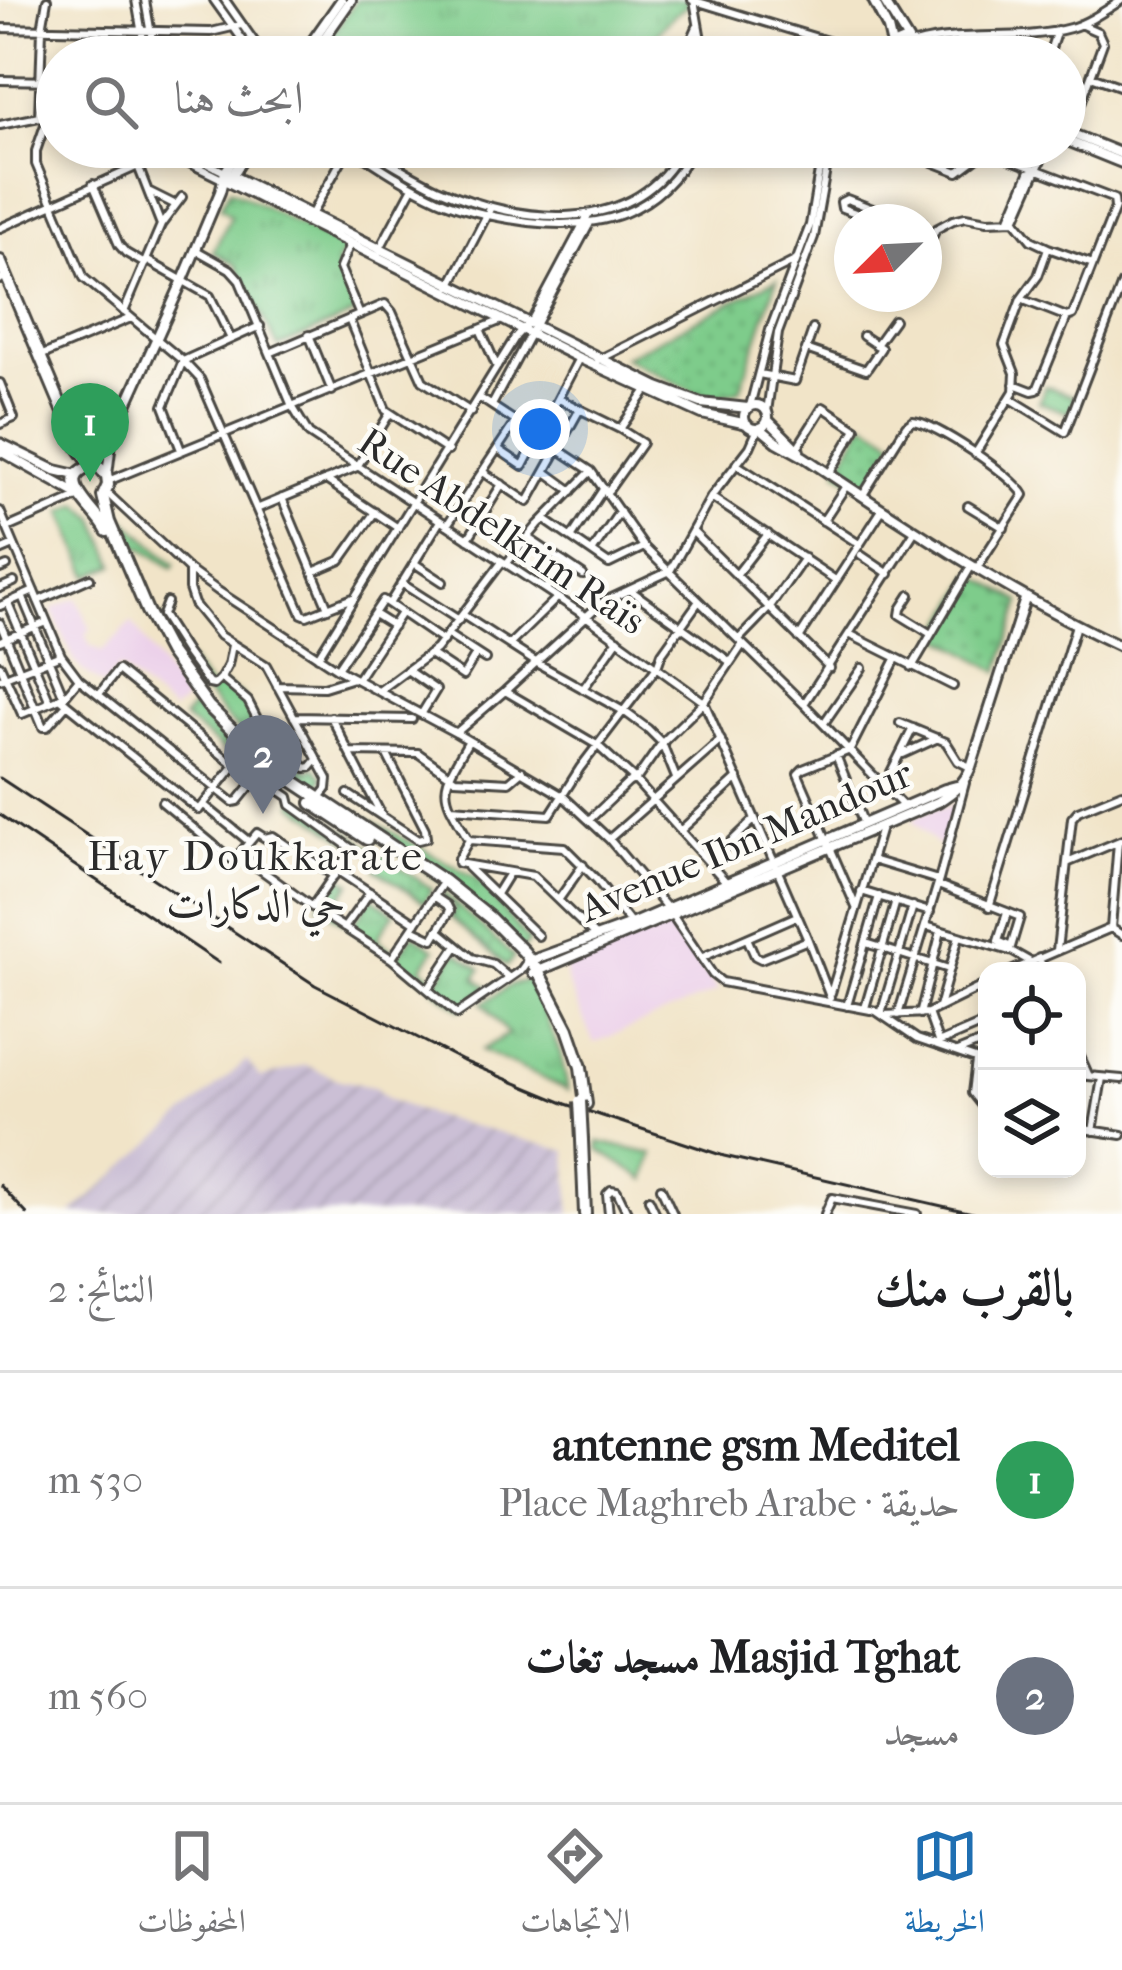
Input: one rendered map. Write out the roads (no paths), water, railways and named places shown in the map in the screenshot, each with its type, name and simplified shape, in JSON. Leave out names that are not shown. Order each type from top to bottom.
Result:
[{"type":"main road","points":[[0,261],[79,448],[93,466],[103,470],[109,522],[147,611],[181,670],[245,745],[281,774],[456,890],[490,918],[561,1013],[576,1049],[588,1214]]},
{"type":"main road","points":[[0,278],[73,451],[74,485],[100,518],[152,634],[176,673],[258,776],[467,906],[530,967]]},
{"type":"main road","points":[[77,473],[93,466]]},
{"type":"main road","points":[[81,497],[91,501],[106,486]]},
{"type":"street","points":[[42,36],[47,0]]},
{"type":"street","points":[[136,0],[146,30]]},
{"type":"street","points":[[145,0],[147,36]]},
{"type":"street","points":[[214,0],[246,36]]},
{"type":"street","points":[[225,0],[243,36]]},
{"type":"street","points":[[323,36],[341,0]]},
{"type":"street","points":[[318,36],[351,0]]},
{"type":"street","points":[[694,36],[693,0],[808,36]]},
{"type":"street","points":[[874,0],[890,36]]},
{"type":"street","points":[[884,0],[907,36]]},
{"type":"street","points":[[980,36],[1057,31],[1080,24],[1121,0]]},
{"type":"street","points":[[1080,24],[1103,39],[1086,88]]},
{"type":"street","points":[[0,28],[212,32],[237,26]]},
{"type":"street","points":[[1055,36],[1057,31]]},
{"type":"street","points":[[1091,76],[1122,87]]},
{"type":"street","points":[[0,80],[36,81]]},
{"type":"street","points":[[0,124],[36,119]]},
{"type":"street","points":[[1086,143],[1122,158]]},
{"type":"street","points":[[39,168],[82,276],[183,361],[204,386],[302,614],[355,597]]},
{"type":"street","points":[[0,228],[131,168]]},
{"type":"street","points":[[139,168],[161,225]]},
{"type":"street","points":[[209,168],[450,286],[579,358],[701,403],[759,405],[763,423],[777,442],[1025,599],[1122,647]]},
{"type":"street","points":[[93,466],[112,437],[231,168]]},
{"type":"street","points":[[227,177],[234,168]]},
{"type":"street","points":[[311,215],[338,168]]},
{"type":"street","points":[[383,168],[455,206],[589,219],[624,215],[656,195],[681,168]]},
{"type":"street","points":[[402,168],[488,211]]},
{"type":"street","points":[[492,405],[589,219],[643,194],[669,168]]},
{"type":"street","points":[[747,424],[745,416],[770,330],[814,210],[822,168]]},
{"type":"street","points":[[456,733],[601,603],[670,571],[711,497],[763,423],[782,319],[814,237],[823,168]]},
{"type":"street","points":[[1012,219],[1035,168],[1115,202],[1075,313],[1067,317],[1037,390],[1014,384]]},
{"type":"street","points":[[227,177],[350,244],[647,390],[702,414],[763,423]]},
{"type":"street","points":[[93,184],[122,250],[211,296],[231,339]]},
{"type":"street","points":[[379,250],[413,187]]},
{"type":"street","points":[[148,191],[176,205]]},
{"type":"street","points":[[40,356],[128,315],[161,225],[182,197]]},
{"type":"street","points":[[450,286],[488,211]]},
{"type":"street","points":[[942,227],[965,217],[1012,219]]},
{"type":"street","points":[[1012,219],[1031,240],[1093,264]]},
{"type":"street","points":[[350,244],[340,268],[359,314]]},
{"type":"street","points":[[975,454],[1011,399],[1015,373],[1004,346],[1021,299],[1038,276],[1048,248]]},
{"type":"street","name":"Rue Abdelkrim Raïs","points":[[196,250],[234,273],[244,287],[292,406],[309,434],[587,617],[704,702],[808,940],[829,1000]]},
{"type":"street","points":[[597,362],[798,259]]},
{"type":"street","points":[[1011,399],[1065,432],[1122,284]]},
{"type":"street","points":[[1021,299],[1067,317]]},
{"type":"street","points":[[270,352],[382,304],[388,306],[422,380],[471,412]]},
{"type":"street","points":[[349,319],[386,410],[448,451]]},
{"type":"street","points":[[106,486],[181,450],[502,320]]},
{"type":"street","points":[[876,345],[894,320]]},
{"type":"street","points":[[181,450],[164,406],[183,361],[260,326]]},
{"type":"street","points":[[481,329],[497,368]]},
{"type":"street","points":[[318,657],[497,368],[529,329]]},
{"type":"street","points":[[759,374],[795,381],[813,329]]},
{"type":"street","points":[[309,335],[332,391]]},
{"type":"street","points":[[806,349],[866,370],[881,348],[863,336]]},
{"type":"street","points":[[498,448],[523,466],[579,358]]},
{"type":"street","points":[[0,383],[14,418],[0,424]]},
{"type":"street","points":[[620,429],[647,390]]},
{"type":"street","points":[[480,398],[591,471],[644,547],[904,807]]},
{"type":"street","points":[[559,399],[642,443],[572,538]]},
{"type":"street","points":[[800,453],[823,407],[856,429],[829,474]]},
{"type":"street","points":[[483,472],[528,502],[580,410]]},
{"type":"street","points":[[257,508],[357,467],[390,413]]},
{"type":"street","points":[[862,496],[913,421],[924,422],[975,454],[1022,490],[1024,497],[912,667]]},
{"type":"street","points":[[337,669],[516,422]]},
{"type":"street","points":[[106,486],[112,437]]},
{"type":"street","points":[[0,450],[77,473]]},
{"type":"street","points":[[0,450],[81,497]]},
{"type":"street","points":[[736,464],[859,544]]},
{"type":"street","points":[[379,691],[430,654],[504,563],[591,471]]},
{"type":"street","points":[[546,472],[572,490]]},
{"type":"street","points":[[326,480],[398,528]]},
{"type":"street","points":[[468,539],[502,484]]},
{"type":"street","points":[[823,521],[846,485]]},
{"type":"street","points":[[106,486],[189,570],[337,669],[563,796],[609,839],[670,912],[713,974],[726,984],[898,1015],[924,1014],[978,990]]},
{"type":"street","points":[[7,528],[81,497]]},
{"type":"street","points":[[711,497],[834,579]]},
{"type":"street","points":[[282,498],[328,608]]},
{"type":"street","points":[[968,506],[1004,528]]},
{"type":"street","points":[[799,638],[883,509]]},
{"type":"street","points":[[592,552],[620,511]]},
{"type":"street","points":[[0,512],[61,655],[79,679],[236,802],[258,776]]},
{"type":"street","points":[[313,572],[345,555],[375,512]]},
{"type":"street","points":[[544,519],[610,564],[644,547]]},
{"type":"street","points":[[804,704],[915,531]]},
{"type":"street","points":[[693,532],[830,668]]},
{"type":"street","points":[[736,575],[769,534]]},
{"type":"street","points":[[528,538],[583,574]]},
{"type":"street","points":[[0,551],[14,545]]},
{"type":"street","points":[[860,555],[889,574]]},
{"type":"street","points":[[589,820],[647,766],[662,743],[704,702],[803,558]]},
{"type":"street","points":[[414,562],[443,582]]},
{"type":"street","points":[[545,590],[565,562]]},
{"type":"street","points":[[189,570],[194,604],[208,625],[262,662],[277,686],[328,784],[319,799]]},
{"type":"street","points":[[38,601],[90,578]]},
{"type":"street","points":[[0,588],[14,582]]},
{"type":"street","points":[[401,583],[625,712],[662,743],[676,778]]},
{"type":"street","points":[[630,590],[730,662]]},
{"type":"street","points":[[34,591],[4,604],[50,702]]},
{"type":"street","points":[[910,595],[900,616],[931,634]]},
{"type":"street","points":[[22,596],[64,699],[249,842]]},
{"type":"street","points":[[508,645],[556,598]]},
{"type":"street","points":[[898,1015],[939,883],[961,784],[1025,599]]},
{"type":"street","points":[[451,808],[548,816],[699,601]]},
{"type":"street","points":[[167,602],[162,614],[209,684],[214,685],[228,665],[232,644]]},
{"type":"street","points":[[386,602],[485,659]]},
{"type":"street","points":[[277,686],[324,687],[355,679],[402,613]]},
{"type":"street","points":[[374,614],[393,626]]},
{"type":"street","points":[[3,639],[47,622]]},
{"type":"street","points":[[0,623],[3,639],[46,728],[79,679]]},
{"type":"street","points":[[989,907],[1076,626]]},
{"type":"street","points":[[850,634],[953,686]]},
{"type":"street","points":[[583,689],[617,639]]},
{"type":"street","points":[[430,654],[463,676],[476,654]]},
{"type":"street","points":[[3,678],[61,655]]},
{"type":"street","points":[[856,907],[798,776],[850,750],[896,659]]},
{"type":"street","points":[[0,665],[19,712],[64,699]]},
{"type":"street","points":[[824,723],[862,668]]},
{"type":"street","points":[[99,694],[118,670],[235,765],[289,797],[290,805],[351,846],[312,908]]},
{"type":"street","points":[[407,670],[436,690],[421,714]]},
{"type":"street","points":[[220,678],[248,701],[273,743],[308,768],[317,759]]},
{"type":"street","points":[[506,691],[597,745],[634,779],[727,883]]},
{"type":"street","points":[[294,717],[412,719]]},
{"type":"street","points":[[332,717],[382,815]]},
{"type":"street","points":[[900,723],[938,738],[949,745],[958,761],[970,767]]},
{"type":"street","points":[[884,785],[913,728]]},
{"type":"street","points":[[900,755],[938,738]]},
{"type":"street","points":[[609,839],[721,740]]},
{"type":"street","points":[[469,741],[444,789],[469,840]]},
{"type":"street","points":[[350,752],[424,755],[449,775],[464,780],[509,782],[522,771]]},
{"type":"street","points":[[348,794],[423,840],[425,829],[386,753]]},
{"type":"street","points":[[836,755],[864,824]]},
{"type":"street","points":[[188,824],[235,765]]},
{"type":"street","points":[[680,831],[738,778]]},
{"type":"street","name":"Avenue Ibn Mandour","points":[[827,844],[961,784]]},
{"type":"street","name":"Avenue Ibn Mandour","points":[[530,967],[938,802],[961,784]]},
{"type":"street","points":[[1059,949],[1072,818],[1122,793]]},
{"type":"street","points":[[162,802],[231,859],[257,833],[273,836],[289,847]]},
{"type":"street","points":[[460,824],[471,810]]},
{"type":"street","points":[[710,862],[755,820]]},
{"type":"street","points":[[829,1000],[882,824]]},
{"type":"street","points":[[469,840],[566,848],[631,924]]},
{"type":"street","points":[[469,840],[458,859],[538,936]]},
{"type":"street","points":[[1068,862],[1120,841],[1111,928]]},
{"type":"street","points":[[239,854],[392,959],[457,1014],[530,967]]},
{"type":"street","points":[[311,860],[370,892],[414,926],[431,940],[450,909],[438,892],[414,926],[392,959]]},
{"type":"street","points":[[872,860],[939,883],[1022,919],[1011,947],[998,942],[1007,913]]},
{"type":"street","points":[[559,899],[583,865]]},
{"type":"street","points":[[465,866],[533,876],[598,938]]},
{"type":"street","name":"Avenue Ibn Mandour","points":[[530,967],[775,866]]},
{"type":"street","points":[[496,894],[508,873]]},
{"type":"street","points":[[861,891],[930,912]]},
{"type":"street","points":[[344,929],[370,892]]},
{"type":"street","points":[[847,1006],[879,896]]},
{"type":"street","points":[[865,1009],[896,902]]},
{"type":"street","points":[[882,1014],[913,906]]},
{"type":"street","points":[[703,957],[797,916]]},
{"type":"street","points":[[926,926],[1013,952],[1029,962],[1111,928]]},
{"type":"street","points":[[1111,928],[1122,934]]},
{"type":"street","points":[[438,931],[508,977]]},
{"type":"street","points":[[940,931],[924,1014],[940,1046]]},
{"type":"street","points":[[938,1009],[959,936]]},
{"type":"street","points":[[747,938],[761,959],[808,940]]},
{"type":"street","points":[[866,943],[949,969]]},
{"type":"street","points":[[428,989],[457,946]]},
{"type":"street","points":[[1039,958],[1041,962]]},
{"type":"street","points":[[882,1014],[904,1032],[978,1060]]},
{"type":"street","points":[[940,1046],[978,1027]]},
{"type":"street","points":[[954,1054],[978,1044]]},
{"type":"street","points":[[1086,1076],[1122,1079]]},
{"type":"street","points":[[1093,1131],[1102,1078]]},
{"type":"street","points":[[1086,1130],[1122,1135]]},
{"type":"street","points":[[661,1188],[673,1214]]},
{"type":"street","points":[[609,1214],[611,1190],[628,1214]]},
{"type":"street","points":[[825,1214],[832,1198],[917,1214]]},
{"type":"street","points":[[650,1199],[656,1214]]},
{"type":"railway","points":[[0,778],[315,985],[463,1061],[566,1104],[724,1156],[977,1214]]},
{"type":"railway","points":[[0,815],[219,963]]},
{"type":"railway","points":[[0,1185],[27,1214]]},
{"type":"place","name":"antenne gsm Meditel","points":[[90,482]]},
{"type":"place","name":"Masjid Tghat مسجد تغات","points":[[263,814]]},
{"type":"district","name":"Hay Doukkarate حي الدكارات","points":[[256,880]]}]
